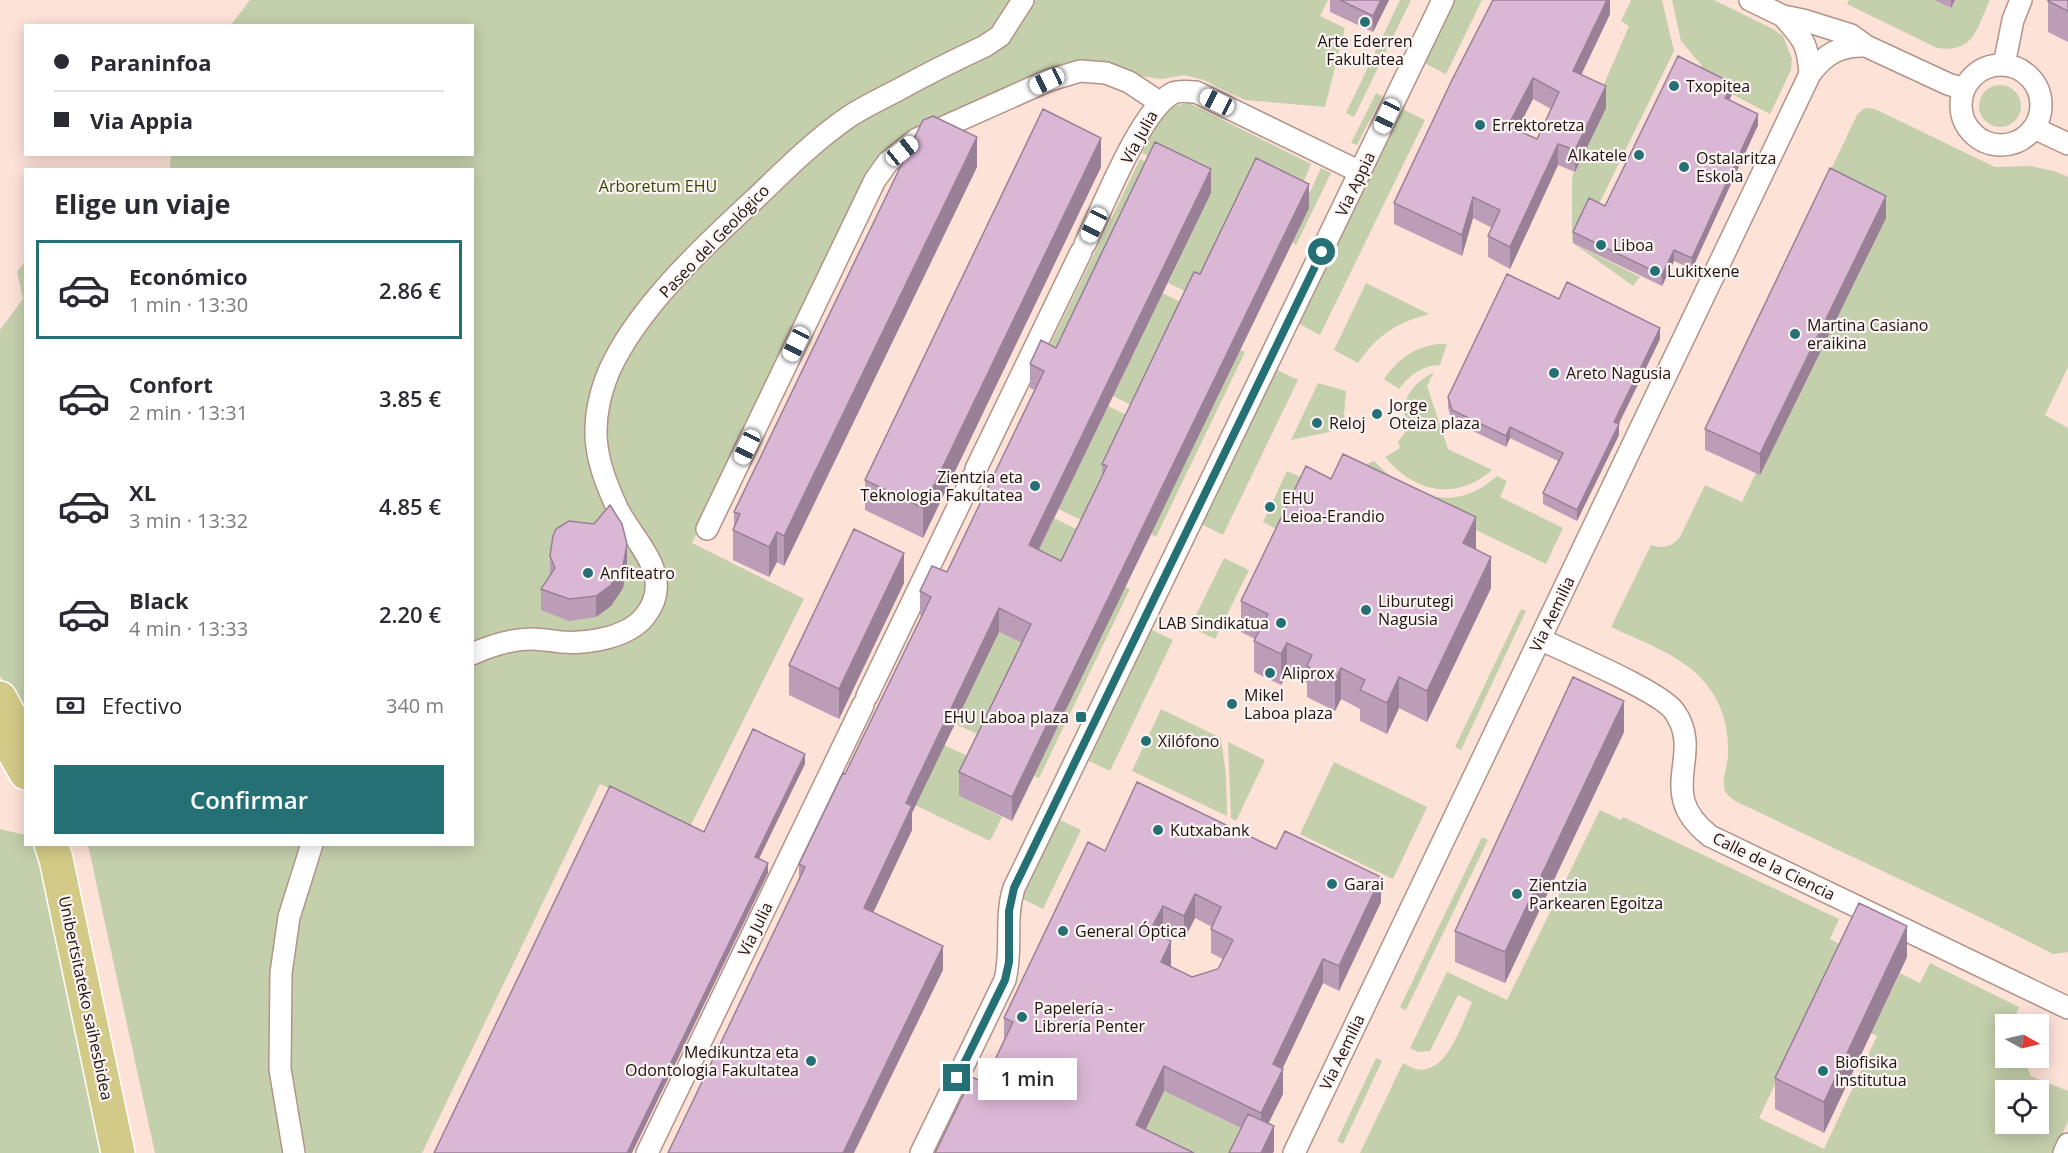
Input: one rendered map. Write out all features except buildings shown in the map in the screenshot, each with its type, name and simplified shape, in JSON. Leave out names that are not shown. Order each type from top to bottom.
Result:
[{"type":"main road","points":[[0,698],[24,742]]},
{"type":"main road","points":[[0,727],[24,769]]},
{"type":"main road","name":"Unibertsitateko saihesbidea","points":[[64,846],[58,870],[118,1153]]},
{"type":"main road","name":"Unibertsitateko saihesbidea","points":[[64,846],[85,910],[134,1153]]},
{"type":"street","name":"Paseo del Geológico","points":[[474,653],[497,644],[531,638],[564,642],[603,639],[627,632],[645,616],[655,597],[657,582],[652,565],[619,511],[604,478],[597,446],[597,419],[602,393],[608,374],[621,348],[652,305],[712,238],[808,151],[850,116],[1000,36],[1023,0]]},
{"type":"street","name":"Via Appia","points":[[921,1153],[1005,980],[1009,962],[1009,911],[1014,888],[1443,0]]},
{"type":"street","points":[[1750,0],[1783,16],[1851,35],[1866,46],[1948,84],[1964,89]]},
{"type":"street","points":[[2004,65],[2013,20],[2021,0]]},
{"type":"street","points":[[1783,16],[1799,34],[1808,50],[1810,74]]},
{"type":"street","name":"Via Aemilia","points":[[1294,1153],[1810,74],[1820,60],[1840,48],[1866,46]]},
{"type":"street","points":[[2004,65],[2025,73],[2037,88],[2041,110],[2034,128],[2023,138],[2013,143],[1993,144],[1978,138],[1967,127],[1960,103],[1970,78],[1991,66],[2004,65]]},
{"type":"street","points":[[707,529],[875,180],[888,162],[917,139],[1047,81],[1080,71],[1106,73],[1129,82],[1159,102]]},
{"type":"street","name":"Vía Julia","points":[[647,1153],[1141,128],[1159,102],[1176,91],[1196,92],[1360,172]]},
{"type":"street","points":[[2034,128],[2068,144]]},
{"type":"street","name":"Calle de la Ciencia","points":[[1540,639],[1645,690],[1663,700],[1673,709],[1684,732],[1682,787],[1684,804],[1690,818],[1710,836],[2068,1008]]},
{"type":"street","points":[[294,1153],[280,1069],[281,973],[289,917],[311,846]]},
{"type":"street","points":[[2064,1153],[2068,1144]]},
{"type":"green space","name":"Arboretum EHU","points":[[250,0],[1328,0],[1320,16],[1345,28],[1325,107],[1245,100],[1204,80],[1184,75],[1162,79],[1138,76],[1098,65],[874,166],[692,543],[804,599],[690,827],[600,784],[422,1153],[155,1153],[88,846],[474,846],[474,168],[170,168],[171,156],[474,156],[474,24],[232,24]]},
{"type":"green space","points":[[1400,0],[1411,0],[1354,117],[1346,113]]},
{"type":"green space","points":[[1454,0],[1482,0],[1446,74],[1424,63]]},
{"type":"green space","points":[[1631,0],[1662,0],[1674,51],[1595,212],[1573,243],[1572,178],[1596,103],[1629,26],[1621,21]]},
{"type":"green space","points":[[1672,0],[1714,0],[1783,36],[1792,59],[1791,70],[1770,114],[1697,76],[1702,66],[1681,41]]},
{"type":"green space","points":[[1849,0],[1934,0],[1951,8],[1955,0],[1990,0],[1973,37],[1967,43],[1950,49],[1937,48],[1847,4]]},
{"type":"green space","points":[[2000,85],[2015,91],[2021,106],[2015,121],[2000,127],[1985,121],[1979,106],[1985,91]]},
{"type":"green space","points":[[1376,93],[1382,96],[1357,145],[1351,143]]},
{"type":"green space","points":[[1189,103],[1311,164],[1301,188],[1310,192],[1321,168],[1331,173],[1296,245],[1292,242],[1308,208],[1200,298],[1168,283],[1211,193],[1183,173],[1142,153],[1156,124],[1172,106]]},
{"type":"green space","points":[[1402,109],[1425,120],[1320,335],[1298,323]]},
{"type":"green space","points":[[1863,109],[1875,109],[1995,167],[2030,166],[2054,171],[2068,177],[2068,367],[2045,415],[2068,428],[2068,952],[2053,954],[1735,801],[1724,787],[1728,755],[1725,723],[1718,703],[1707,684],[1680,661],[1611,627],[1651,545],[1667,546],[1680,537],[1705,485],[1742,502],[1883,208],[1826,180],[1857,115]]},
{"type":"green space","points":[[1140,159],[1155,166],[1056,372],[1041,364]]},
{"type":"green space","points":[[1573,243],[1640,277],[1633,286]]},
{"type":"green space","points":[[24,263],[24,717],[0,676],[0,330],[23,299],[17,271]]},
{"type":"green space","points":[[1366,283],[1429,314],[1388,331],[1358,363],[1334,350]]},
{"type":"green space","points":[[1162,293],[1189,306],[1139,409],[1113,396]]},
{"type":"green space","points":[[1447,344],[1440,365],[1433,365],[1416,372],[1399,389],[1384,379],[1407,355],[1421,348]]},
{"type":"green space","points":[[1240,350],[1245,352],[1156,537],[1151,534]]},
{"type":"green space","points":[[1275,369],[1298,380],[1223,535],[1201,524]]},
{"type":"green space","points":[[1434,372],[1427,386],[1448,449],[1492,470],[1478,480],[1450,489],[1435,489],[1422,485],[1396,469],[1385,457],[1400,448],[1398,442],[1406,431],[1404,411],[1412,389]]},
{"type":"green space","points":[[1318,383],[1346,391],[1343,429],[1291,440]]},
{"type":"green space","points":[[1108,406],[1135,419],[1090,524],[1058,509]]},
{"type":"green space","points":[[1374,461],[1402,484],[1433,497],[1449,498],[1465,495],[1481,488],[1497,476],[1507,481],[1500,497],[1563,528],[1546,564],[1352,470]]},
{"type":"green space","points":[[1287,471],[1305,479],[1280,531],[1263,522]]},
{"type":"green space","points":[[1054,518],[1086,534],[1061,585],[1004,622]]},
{"type":"green space","points":[[1224,558],[1249,570],[1215,639],[1190,627]]},
{"type":"green space","points":[[1125,587],[1130,589],[1039,778],[1034,776]]},
{"type":"green space","points":[[1521,609],[1526,611],[1461,750],[1455,747]]},
{"type":"green space","points":[[1150,629],[1173,640],[1110,771],[1087,760]]},
{"type":"green space","points":[[999,632],[1031,647],[987,738],[955,724]]},
{"type":"green space","points":[[1161,709],[1221,738],[1226,775],[1227,816],[1132,771]]},
{"type":"green space","points":[[1228,742],[1265,760],[1236,821],[1231,818]]},
{"type":"green space","points":[[944,745],[976,760],[959,796],[1002,817],[990,841],[915,805]]},
{"type":"green space","points":[[1334,762],[1427,807],[1393,879],[1300,834]]},
{"type":"green space","points":[[1600,810],[1621,820],[1623,817],[1839,919],[1830,939],[1841,945],[1759,1118],[1824,1149],[1877,1036],[1871,1033],[1900,973],[1920,983],[1930,963],[2019,1007],[2016,1014],[1995,1014],[1995,1068],[2027,1068],[2031,1076],[2041,1080],[1995,1080],[1995,1134],[2049,1134],[2049,1083],[2068,1091],[2068,1122],[2053,1153],[1360,1153],[1403,1063],[1416,1069],[1427,1069],[1445,1056],[1458,1034],[1472,1002],[1458,995],[1430,1051],[1418,1052],[1410,1048],[1447,972],[1507,1000]]},
{"type":"green space","points":[[1058,819],[1081,830],[1043,909],[1021,898]]},
{"type":"green space","points":[[0,829],[24,835],[24,846],[36,846],[45,872],[100,1153],[0,1153]]},
{"type":"green space","points":[[1482,837],[1488,840],[1406,1010],[1400,1007]]},
{"type":"green space","points":[[1376,1058],[1382,1061],[1343,1144],[1337,1141]]},
{"type":"green space","points":[[1164,1091],[1251,1133],[1241,1153],[1142,1153],[1136,1150]]},
{"type":"place","name":"Arte Ederren Fakultatea","points":[[1365,22]]},
{"type":"place","name":"Txopitea","points":[[1674,86]]},
{"type":"place","name":"Errektoretza","points":[[1480,125]]},
{"type":"place","name":"Alkatele","points":[[1639,155]]},
{"type":"place","name":"Ostalaritza Eskola","points":[[1684,167]]},
{"type":"place","name":"Liboa","points":[[1601,245]]},
{"type":"place","name":"Lukitxene","points":[[1655,271]]},
{"type":"place","name":"Martina Casiano eraikina","points":[[1795,334]]},
{"type":"place","name":"Areto Nagusia","points":[[1554,373]]},
{"type":"place","name":"Jorge Oteiza plaza","points":[[1377,414]]},
{"type":"place","name":"Reloj","points":[[1317,423]]},
{"type":"place","name":"Zientzia eta Teknologia Fakultatea","points":[[1035,486]]},
{"type":"place","name":"EHU Leioa-Erandio","points":[[1270,507]]},
{"type":"place","name":"Anfiteatro","points":[[588,573]]},
{"type":"place","name":"Liburutegi Nagusia","points":[[1366,610]]},
{"type":"place","name":"LAB Sindikatua","points":[[1281,623]]},
{"type":"place","name":"Aliprox","points":[[1270,673]]},
{"type":"place","name":"Mikel Laboa plaza","points":[[1232,704]]},
{"type":"place","name":"EHU Laboa plaza","points":[[1081,717]]},
{"type":"place","name":"Xilófono","points":[[1146,741]]},
{"type":"place","name":"Kutxabank","points":[[1158,830]]},
{"type":"place","name":"Garai","points":[[1332,884]]},
{"type":"place","name":"Zientzia Parkearen Egoitza","points":[[1517,894]]},
{"type":"place","name":"General Óptica","points":[[1063,931]]},
{"type":"place","name":"Papelería - Librería Penter","points":[[1022,1017]]},
{"type":"place","name":"Medikuntza eta Odontologia Fakultatea","points":[[811,1061]]},
{"type":"place","name":"Biofisika Institutua","points":[[1823,1071]]},
{"type":"route","points":[[957,1078],[1005,980],[1009,962],[1009,911],[1014,888],[1322,252]]}]
